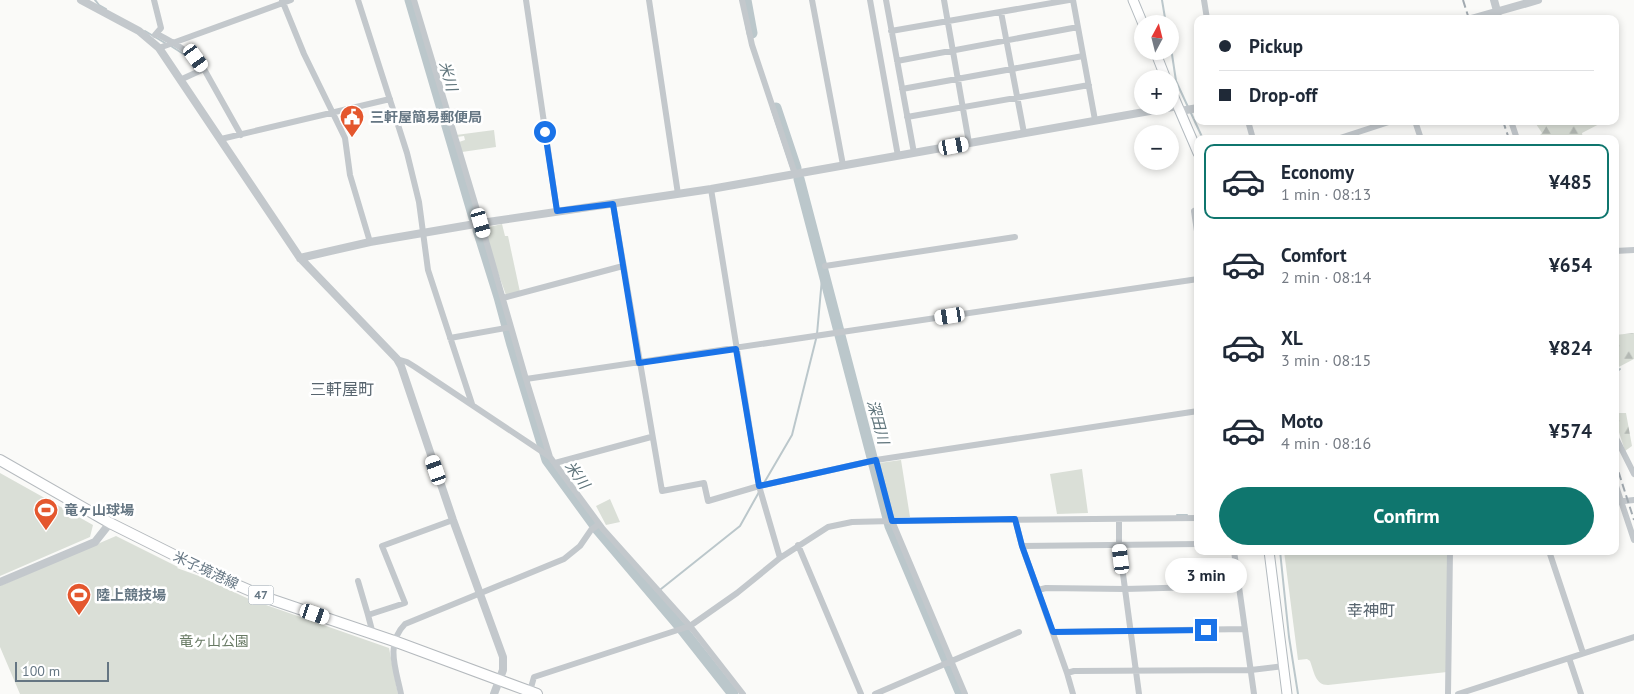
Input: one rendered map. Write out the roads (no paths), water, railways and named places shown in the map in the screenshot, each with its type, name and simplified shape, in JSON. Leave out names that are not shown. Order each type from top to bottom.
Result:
[{"type":"main road","points":[[1133,0],[1139,15]]},
{"type":"main road","points":[[1179,110],[1194,144]]},
{"type":"main road","name":"米子境港線","points":[[0,460],[110,523],[214,575],[267,598],[394,641],[534,693]]},
{"type":"main road","points":[[1270,555],[1287,694]]},
{"type":"street","points":[[81,0],[89,2],[153,36],[174,42],[190,53],[204,70],[241,135]]},
{"type":"street","points":[[153,36],[161,28],[154,0]]},
{"type":"street","points":[[160,48],[291,0]]},
{"type":"street","points":[[358,0],[390,99],[417,194],[428,270],[472,404]]},
{"type":"street","points":[[414,0],[550,457]]},
{"type":"street","points":[[526,0],[557,211]]},
{"type":"street","points":[[649,0],[678,194]]},
{"type":"street","points":[[742,0],[752,45],[794,174]]},
{"type":"street","points":[[812,0],[843,165]]},
{"type":"street","points":[[870,0],[898,156]]},
{"type":"street","points":[[886,0],[914,153]]},
{"type":"street","points":[[944,0],[969,143]]},
{"type":"street","points":[[891,31],[1069,0]]},
{"type":"street","points":[[1073,0],[1095,120]]},
{"type":"street","points":[[1204,0],[1206,15]]},
{"type":"street","points":[[1494,0],[1499,15],[1538,0]]},
{"type":"street","points":[[283,2],[304,54],[345,138],[350,175],[370,242]]},
{"type":"street","points":[[1001,12],[1024,133]]},
{"type":"street","points":[[897,60],[1078,27]]},
{"type":"street","points":[[153,36],[300,258],[397,359],[401,366],[453,520],[503,657],[503,670],[494,694]]},
{"type":"street","points":[[902,89],[1084,56]]},
{"type":"street","points":[[182,79],[204,70]]},
{"type":"street","points":[[908,117],[1089,85]]},
{"type":"street","points":[[222,139],[390,99]]},
{"type":"street","points":[[1179,108],[1194,108]]},
{"type":"street","points":[[300,258],[370,242],[557,211],[711,189],[1134,114]]},
{"type":"street","points":[[1349,135],[1380,125]]},
{"type":"street","points":[[711,189],[759,486],[780,558]]},
{"type":"street","points":[[613,204],[662,491],[704,483],[708,501],[759,486],[876,460],[1194,412]]},
{"type":"street","points":[[826,266],[1015,237]]},
{"type":"street","points":[[1619,251],[1634,250]]},
{"type":"street","points":[[503,298],[624,266]]},
{"type":"street","points":[[526,380],[1194,280]]},
{"type":"street","points":[[450,338],[511,327]]},
{"type":"street","points":[[397,359],[407,362],[550,457],[599,524],[690,626],[743,694]]},
{"type":"street","points":[[555,463],[652,437]]},
{"type":"street","points":[[1619,444],[1634,474]]},
{"type":"street","points":[[876,460],[892,521],[964,694]]},
{"type":"street","points":[[1619,502],[1634,500]]},
{"type":"street","points":[[1619,504],[1634,540]]},
{"type":"street","points":[[1119,518],[1119,544],[1124,589],[1132,631],[1139,694]]},
{"type":"street","points":[[534,693],[534,677],[690,626],[737,593],[798,545],[828,527],[852,522],[892,521],[1194,518]]},
{"type":"street","points":[[1015,519],[1022,546],[1073,694]]},
{"type":"street","points":[[368,615],[405,603],[382,546],[453,520]]},
{"type":"street","points":[[0,582],[95,542],[110,523]]},
{"type":"street","points":[[401,694],[393,653],[394,641],[398,632],[405,624],[479,592],[564,559],[580,546],[591,530],[599,524]]},
{"type":"street","points":[[1022,546],[1194,544]]},
{"type":"street","points":[[798,545],[861,694]]},
{"type":"street","points":[[1235,555],[1254,694]]},
{"type":"street","points":[[1448,694],[1450,555]]},
{"type":"street","points":[[1550,555],[1583,653]]},
{"type":"street","points":[[358,581],[373,634]]},
{"type":"street","points":[[1038,590],[1046,588],[1124,589],[1239,586]]},
{"type":"street","points":[[1053,632],[1245,629]]},
{"type":"street","points":[[875,694],[1019,632]]},
{"type":"street","points":[[1458,694],[1634,637]]},
{"type":"street","points":[[1569,658],[1581,694]]},
{"type":"street","points":[[1067,673],[1074,671],[1250,670],[1284,666]]},
{"type":"waterway","points":[[95,0],[106,9]]},
{"type":"waterway","name":"米川","points":[[410,0],[474,218]]},
{"type":"waterway","name":"深田川","points":[[746,0],[752,33]]},
{"type":"waterway","points":[[1162,0],[1164,15]]},
{"type":"waterway","points":[[145,31],[165,43]]},
{"type":"waterway","points":[[171,46],[188,57]]},
{"type":"waterway","points":[[1173,60],[1176,81],[1188,107]]},
{"type":"waterway","name":"深田川","points":[[776,108],[796,168]]},
{"type":"waterway","points":[[1190,111],[1194,120]]},
{"type":"waterway","points":[[1196,125],[1201,135]]},
{"type":"waterway","name":"深田川","points":[[799,179],[890,526],[961,694]]},
{"type":"waterway","name":"米川","points":[[478,230],[547,460],[598,530],[681,628],[733,694]]},
{"type":"waterway","points":[[817,334],[823,267]]},
{"type":"waterway","points":[[764,483],[792,435],[816,339]]},
{"type":"waterway","points":[[661,589],[740,526],[759,492]]},
{"type":"waterway","points":[[1177,515],[1187,515]]},
{"type":"waterway","points":[[1280,555],[1289,637],[1298,694]]},
{"type":"railway","points":[[1463,0],[1468,15]]},
{"type":"railway","points":[[1504,125],[1508,135]]},
{"type":"railway","points":[[1619,473],[1634,520]]},
{"type":"place","name":"三軒屋簡易郵便局","points":[[352,138]]},
{"type":"place","name":"竜ヶ山球場","points":[[46,531]]},
{"type":"place","name":"陸上競技場","points":[[79,616]]},
{"type":"district","name":"三軒屋町","points":[[342,389]]},
{"type":"district","name":"幸神町","points":[[1371,610]]},
{"type":"park label","name":"竜ヶ山公園","points":[[214,641]]}]
